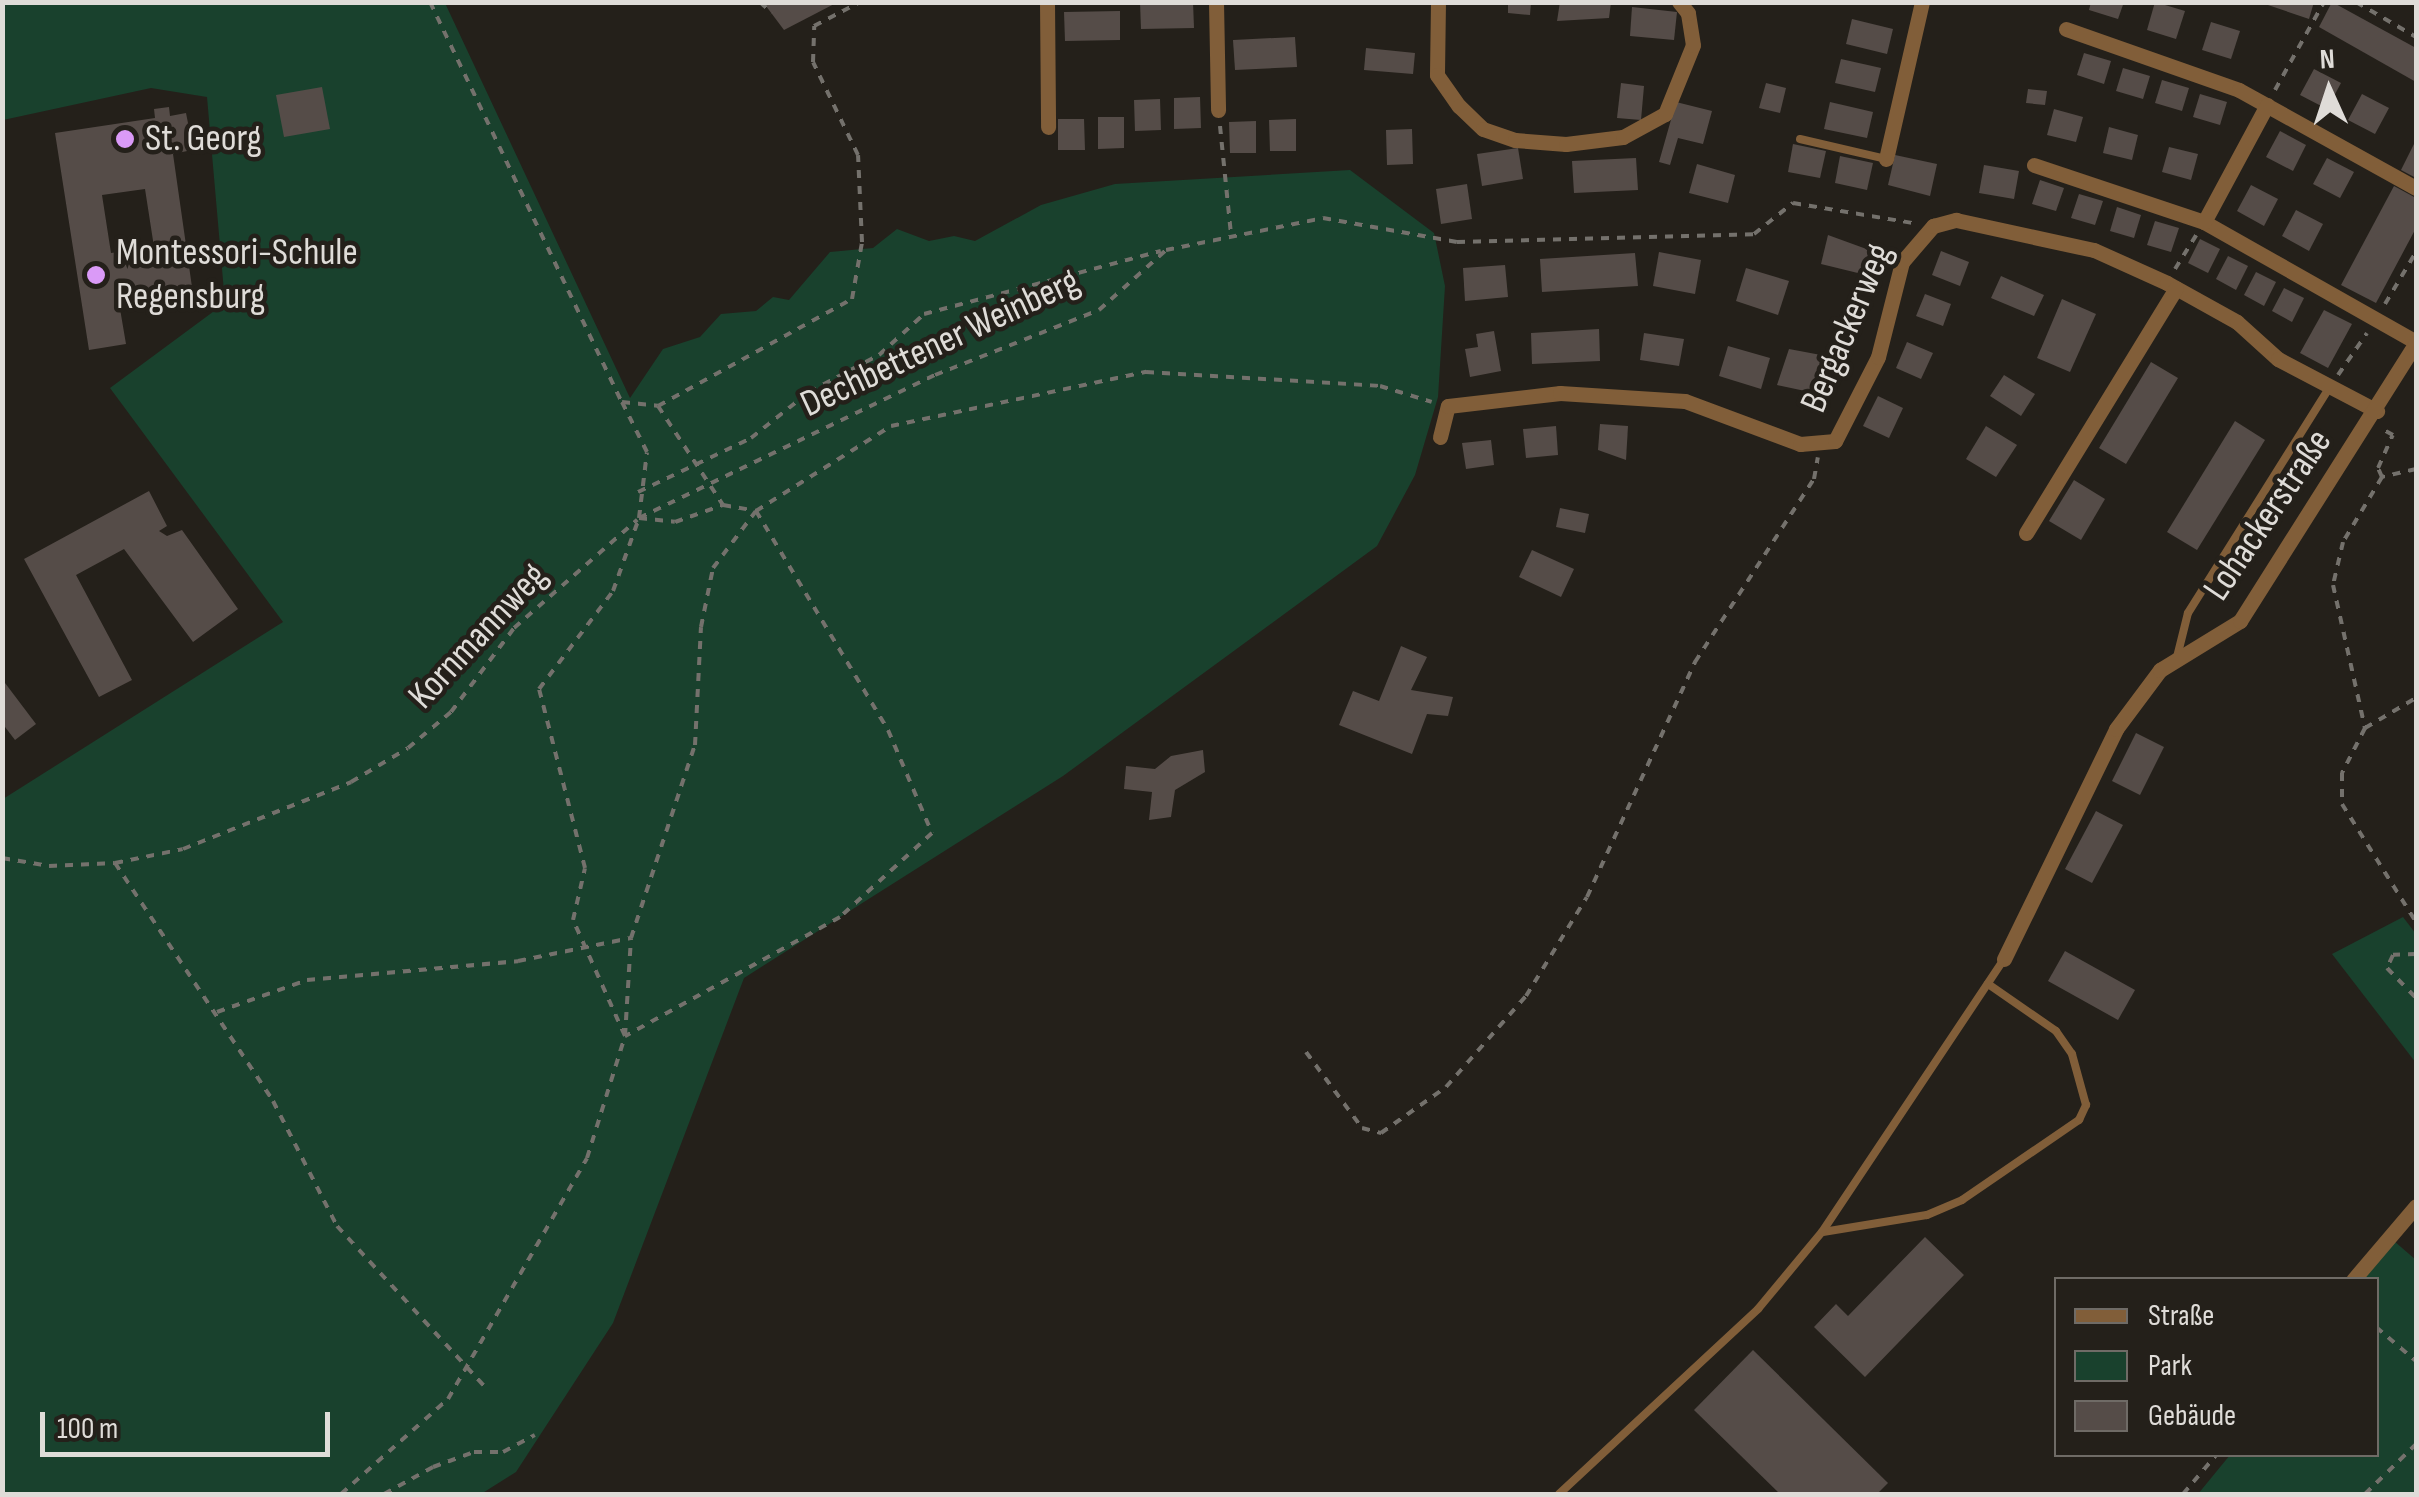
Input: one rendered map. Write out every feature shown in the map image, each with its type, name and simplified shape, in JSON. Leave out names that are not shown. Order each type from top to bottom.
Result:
[{"type":"street","points":[[1047,2],[1048,127]]},
{"type":"street","points":[[1216,2],[1218,110]]},
{"type":"street","points":[[1438,2],[1437,75],[1459,106],[1483,130],[1515,140],[1566,144],[1623,137],[1665,114],[1693,45],[1688,13],[1678,2]]},
{"type":"street","points":[[1886,159],[1922,2]]},
{"type":"street","points":[[2066,29],[2267,105],[2416,188]]},
{"type":"street","points":[[2204,222],[2267,105]]},
{"type":"street","points":[[2034,165],[2204,222],[2416,342]]},
{"type":"street","name":"Bergackerweg","points":[[1827,444],[1878,357],[1902,262],[1932,226],[1973,221],[2094,250],[2172,285]]},
{"type":"street","points":[[2026,534],[2172,285],[2373,417]]},
{"type":"street","name":"Lohackerstraße","points":[[2004,959],[2116,730],[2160,670],[2240,621],[2373,417],[2416,342]]},
{"type":"street","points":[[1440,437],[1448,406],[1560,393],[1640,396],[1702,406],[1827,444]]},
{"type":"street","points":[[2355,1277],[2416,1206]]},
{"type":"lane","points":[[1800,139],[1886,159]]},
{"type":"lane","points":[[2177,658],[2188,613],[2328,388]]},
{"type":"lane","points":[[1559,1494],[1758,1309],[1822,1232],[2004,959]]},
{"type":"lane","points":[[1822,1232],[1927,1215],[1962,1200],[2078,1120],[2086,1105],[2072,1054],[2056,1031],[1988,984]]},
{"type":"path","points":[[430,2],[647,452],[638,492],[640,518],[613,591],[539,689],[558,786],[585,868],[573,920],[582,948],[626,1036]]},
{"type":"path","points":[[760,2],[772,14]]},
{"type":"path","points":[[622,402],[658,406],[852,299],[862,180],[850,127],[813,62],[814,26],[860,2]]},
{"type":"path","points":[[2267,105],[2324,2]]},
{"type":"path","points":[[2356,2],[2416,36]]},
{"type":"path","points":[[1218,110],[1231,236]]},
{"type":"path","name":"Dechbettener Weinberg","points":[[640,518],[706,484],[834,430],[935,375],[1099,310],[1166,250],[1323,218],[1457,242],[1754,234],[1793,203],[1932,226]]},
{"type":"path","points":[[2172,285],[2204,222]]},
{"type":"path","points":[[638,492],[691,462],[752,438],[810,392],[879,355],[924,314],[1166,250]]},
{"type":"path","points":[[341,1494],[432,1419],[467,1366],[587,1158],[626,1036],[631,938],[695,746],[701,627],[714,568],[756,511],[891,426],[1146,372],[1380,386],[1448,406]]},
{"type":"path","points":[[658,406],[691,462],[723,505]]},
{"type":"path","points":[[2373,417],[2393,435],[2378,468],[2382,477]]},
{"type":"path","points":[[1306,1052],[1362,1128],[1381,1133],[1446,1087],[1526,996],[1587,897],[1695,662],[1814,479],[1827,444]]},
{"type":"path","points":[[2365,728],[2333,585],[2343,542],[2382,477],[2416,468]]},
{"type":"path","points":[[626,1036],[840,917],[932,833],[888,730],[756,511],[723,505],[675,522],[640,518]]},
{"type":"path","name":"Kornmannweg","points":[[2,858],[48,866],[115,864],[200,842],[351,782],[408,748],[450,712],[514,628],[640,518]]},
{"type":"path","points":[[2416,698],[2365,728],[2342,772],[2342,804],[2416,922]]},
{"type":"path","points":[[115,864],[273,1101],[336,1226],[419,1322],[487,1389]]},
{"type":"path","points":[[217,1012],[306,980],[518,961],[631,938]]},
{"type":"path","points":[[2416,954],[2393,954],[2387,968],[2416,998]]},
{"type":"path","points":[[2379,1330],[2416,1361]]},
{"type":"path","points":[[384,1494],[449,1461],[503,1452],[534,1435]]},
{"type":"path","points":[[2365,1494],[2416,1444]]},
{"type":"path","points":[[2183,1494],[2214,1457]]},
{"type":"green space","points":[[3,3],[445,3],[630,398],[663,349],[700,337],[721,314],[756,311],[773,297],[789,300],[830,252],[873,248],[897,229],[929,241],[954,236],[975,241],[1041,205],[1115,184],[1350,170],[1434,233],[1445,286],[1438,397],[1415,475],[1377,546],[1063,776],[744,978],[613,1323],[516,1472],[481,1494],[3,1494],[3,799],[283,622],[110,388],[225,303],[207,97],[151,88],[3,120]]},
{"type":"green space","points":[[2403,917],[2416,934],[2416,1063],[2332,954]]},
{"type":"green space","points":[[2394,1241],[2416,1260],[2416,1494],[2198,1494],[2228,1457],[2379,1457],[2379,1277],[2364,1277]]},
{"type":"building","points":[[763,2],[838,2],[784,30]]},
{"type":"building","points":[[1140,2],[1193,2],[1194,28],[1141,29]]},
{"type":"building","points":[[1508,2],[1531,2],[1530,15],[1508,13]]},
{"type":"building","points":[[1560,2],[1611,2],[1609,18],[1557,21]]},
{"type":"building","points":[[2091,2],[2124,2],[2118,19],[2089,10]]},
{"type":"building","points":[[2155,2],[2185,11],[2176,39],[2147,30]]},
{"type":"building","points":[[2259,2],[2314,2],[2309,19]]},
{"type":"building","points":[[2332,2],[2416,48],[2416,82],[2319,27]]},
{"type":"building","points":[[1632,7],[1677,12],[1674,40],[1630,36]]},
{"type":"building","points":[[1120,11],[1120,40],[1065,41],[1064,12]]},
{"type":"building","points":[[1852,19],[1893,29],[1887,54],[1846,44]]},
{"type":"building","points":[[2211,22],[2240,31],[2231,59],[2202,50]]},
{"type":"building","points":[[1295,37],[1297,67],[1235,70],[1233,40]]},
{"type":"building","points":[[1366,48],[1415,53],[1413,74],[1364,70]]},
{"type":"building","points":[[2084,53],[2111,61],[2104,84],[2077,75]]},
{"type":"building","points":[[1841,59],[1881,68],[1875,92],[1835,83]]},
{"type":"building","points":[[2123,68],[2150,76],[2143,99],[2116,91]]},
{"type":"building","points":[[2314,69],[2341,83],[2327,109],[2300,95]]},
{"type":"building","points":[[2162,80],[2189,88],[2182,111],[2155,103]]},
{"type":"building","points":[[1621,83],[1644,86],[1641,120],[1617,118]]},
{"type":"building","points":[[1766,83],[1786,88],[1780,113],[1759,108]]},
{"type":"building","points":[[322,87],[330,129],[284,137],[276,95]]},
{"type":"building","points":[[2028,89],[2047,91],[2045,105],[2026,103]]},
{"type":"building","points":[[2200,94],[2227,102],[2220,125],[2193,117]]},
{"type":"building","points":[[2362,94],[2389,108],[2375,134],[2348,120]]},
{"type":"building","points":[[1200,97],[1201,128],[1174,129],[1174,98]]},
{"type":"building","points":[[1160,99],[1161,130],[1135,131],[1134,100]]},
{"type":"building","points":[[1676,102],[1712,111],[1703,144],[1678,138],[1670,165],[1659,162]]},
{"type":"building","points":[[1830,102],[1873,112],[1867,138],[1824,129]]},
{"type":"building","points":[[169,107],[170,116],[186,113],[188,123],[198,127],[192,150],[173,154],[192,287],[118,297],[126,344],[89,350],[55,133],[155,118],[154,109]],"holes":[[[145,189],[154,247],[111,253],[102,195]]]},
{"type":"building","points":[[2054,109],[2083,117],[2076,142],[2047,135]]},
{"type":"building","points":[[1098,117],[1124,117],[1124,148],[1098,149]]},
{"type":"building","points":[[1058,119],[1084,119],[1085,150],[1058,150]]},
{"type":"building","points":[[1296,119],[1296,151],[1270,151],[1269,120]]},
{"type":"building","points":[[1256,121],[1256,153],[1230,153],[1229,122]]},
{"type":"building","points":[[2109,127],[2138,135],[2132,160],[2103,153]]},
{"type":"building","points":[[1412,129],[1413,164],[1387,165],[1386,130]]},
{"type":"building","points":[[2280,131],[2306,145],[2293,171],[2266,157]]},
{"type":"building","points":[[2416,140],[2416,178],[2401,170]]},
{"type":"building","points":[[1793,144],[1826,151],[1820,178],[1788,172]]},
{"type":"building","points":[[2169,147],[2198,154],[2191,180],[2162,172]]},
{"type":"building","points":[[1518,148],[1523,179],[1482,186],[1477,154]]},
{"type":"building","points":[[1895,155],[1937,164],[1930,196],[1888,185]]},
{"type":"building","points":[[1840,156],[1873,163],[1867,190],[1835,183]]},
{"type":"building","points":[[1636,158],[1638,190],[1574,193],[1572,161]]},
{"type":"building","points":[[2327,158],[2354,172],[2340,198],[2313,184]]},
{"type":"building","points":[[1697,164],[1735,175],[1728,203],[1689,193]]},
{"type":"building","points":[[1984,165],[2019,171],[2014,199],[1979,193]]},
{"type":"building","points":[[2040,180],[2064,188],[2056,211],[2032,204]]},
{"type":"building","points":[[1467,184],[1472,219],[1441,224],[1436,189]]},
{"type":"building","points":[[2251,185],[2278,199],[2264,226],[2237,211]]},
{"type":"building","points":[[2394,186],[2416,198],[2416,228],[2376,303],[2341,285]]},
{"type":"building","points":[[2079,194],[2103,201],[2095,225],[2071,218]]},
{"type":"building","points":[[2117,207],[2141,215],[2134,238],[2110,231]]},
{"type":"building","points":[[2296,210],[2323,224],[2309,251],[2282,236]]},
{"type":"building","points":[[2155,221],[2179,228],[2171,252],[2147,245]]},
{"type":"building","points":[[1828,235],[1872,251],[1866,275],[1821,264]]},
{"type":"building","points":[[2200,239],[2220,249],[2208,273],[2188,263]]},
{"type":"building","points":[[1941,251],[1969,262],[1960,286],[1932,275]]},
{"type":"building","points":[[1659,252],[1701,260],[1695,294],[1653,286]]},
{"type":"building","points":[[1635,253],[1638,286],[1542,292],[1540,259]]},
{"type":"building","points":[[2228,256],[2248,266],[2236,290],[2216,279]]},
{"type":"building","points":[[1505,265],[1508,297],[1465,301],[1463,268]]},
{"type":"building","points":[[1746,268],[1789,281],[1778,315],[1736,301]]},
{"type":"building","points":[[2256,272],[2276,282],[2264,306],[2244,295]]},
{"type":"building","points":[[2001,276],[2044,295],[2034,316],[1991,298]]},
{"type":"building","points":[[2284,288],[2304,298],[2292,322],[2272,311]]},
{"type":"building","points":[[1925,294],[1951,304],[1943,326],[1916,316]]},
{"type":"building","points":[[2062,299],[2096,314],[2070,372],[2037,358]]},
{"type":"building","points":[[2324,310],[2352,324],[2328,368],[2300,353]]},
{"type":"building","points":[[1599,329],[1600,361],[1532,364],[1531,333]]},
{"type":"building","points":[[1494,331],[1501,371],[1470,377],[1465,349],[1478,347],[1476,334]]},
{"type":"building","points":[[1644,333],[1684,339],[1679,366],[1640,360]]},
{"type":"building","points":[[1907,342],[1933,353],[1921,379],[1896,368]]},
{"type":"building","points":[[1728,346],[1770,358],[1761,389],[1719,376]]},
{"type":"building","points":[[1789,349],[1837,358],[1824,395],[1777,385]]},
{"type":"building","points":[[2151,362],[2178,378],[2126,464],[2099,448]]},
{"type":"building","points":[[2004,375],[2035,394],[2021,416],[1990,396]]},
{"type":"building","points":[[1878,396],[1903,408],[1889,438],[1863,426]]},
{"type":"building","points":[[2235,421],[2265,440],[2197,550],[2167,532]]},
{"type":"building","points":[[1600,424],[1628,426],[1626,460],[1598,450]]},
{"type":"building","points":[[1556,426],[1558,455],[1526,458],[1523,429]]},
{"type":"building","points":[[1986,426],[2017,445],[1996,477],[1966,459]]},
{"type":"building","points":[[1491,440],[1494,465],[1466,469],[1462,443]]},
{"type":"building","points":[[2074,480],[2105,499],[2081,540],[2049,521]]},
{"type":"building","points":[[149,491],[167,526],[159,531],[167,536],[182,530],[238,609],[193,642],[124,549],[76,575],[132,680],[99,697],[24,559]]},
{"type":"building","points":[[1560,508],[1589,514],[1585,533],[1556,527]]},
{"type":"building","points":[[1532,550],[1574,569],[1561,597],[1519,577]]},
{"type":"building","points":[[1401,646],[1427,657],[1411,690],[1453,697],[1448,716],[1427,714],[1412,754],[1339,725],[1353,691],[1379,701]]},
{"type":"building","points":[[2,679],[36,724],[15,740],[2,723]]},
{"type":"building","points":[[2136,733],[2164,747],[2140,795],[2112,781]]},
{"type":"building","points":[[1203,750],[1205,772],[1175,790],[1171,817],[1149,820],[1152,792],[1124,789],[1126,766],[1155,769],[1171,756]]},
{"type":"building","points":[[2096,811],[2123,825],[2092,883],[2065,869]]},
{"type":"building","points":[[2065,951],[2135,990],[2118,1020],[2048,981]]},
{"type":"building","points":[[1925,1237],[1964,1275],[1865,1377],[1814,1327],[1836,1304],[1848,1316]]},
{"type":"building","points":[[1753,1350],[1888,1483],[1877,1494],[1780,1494],[1694,1410]]},
{"type":"place","name":"St. Georg","points":[[125,139]]},
{"type":"place","name":"Montessori-Schule Regensburg","points":[[96,275]]}]
